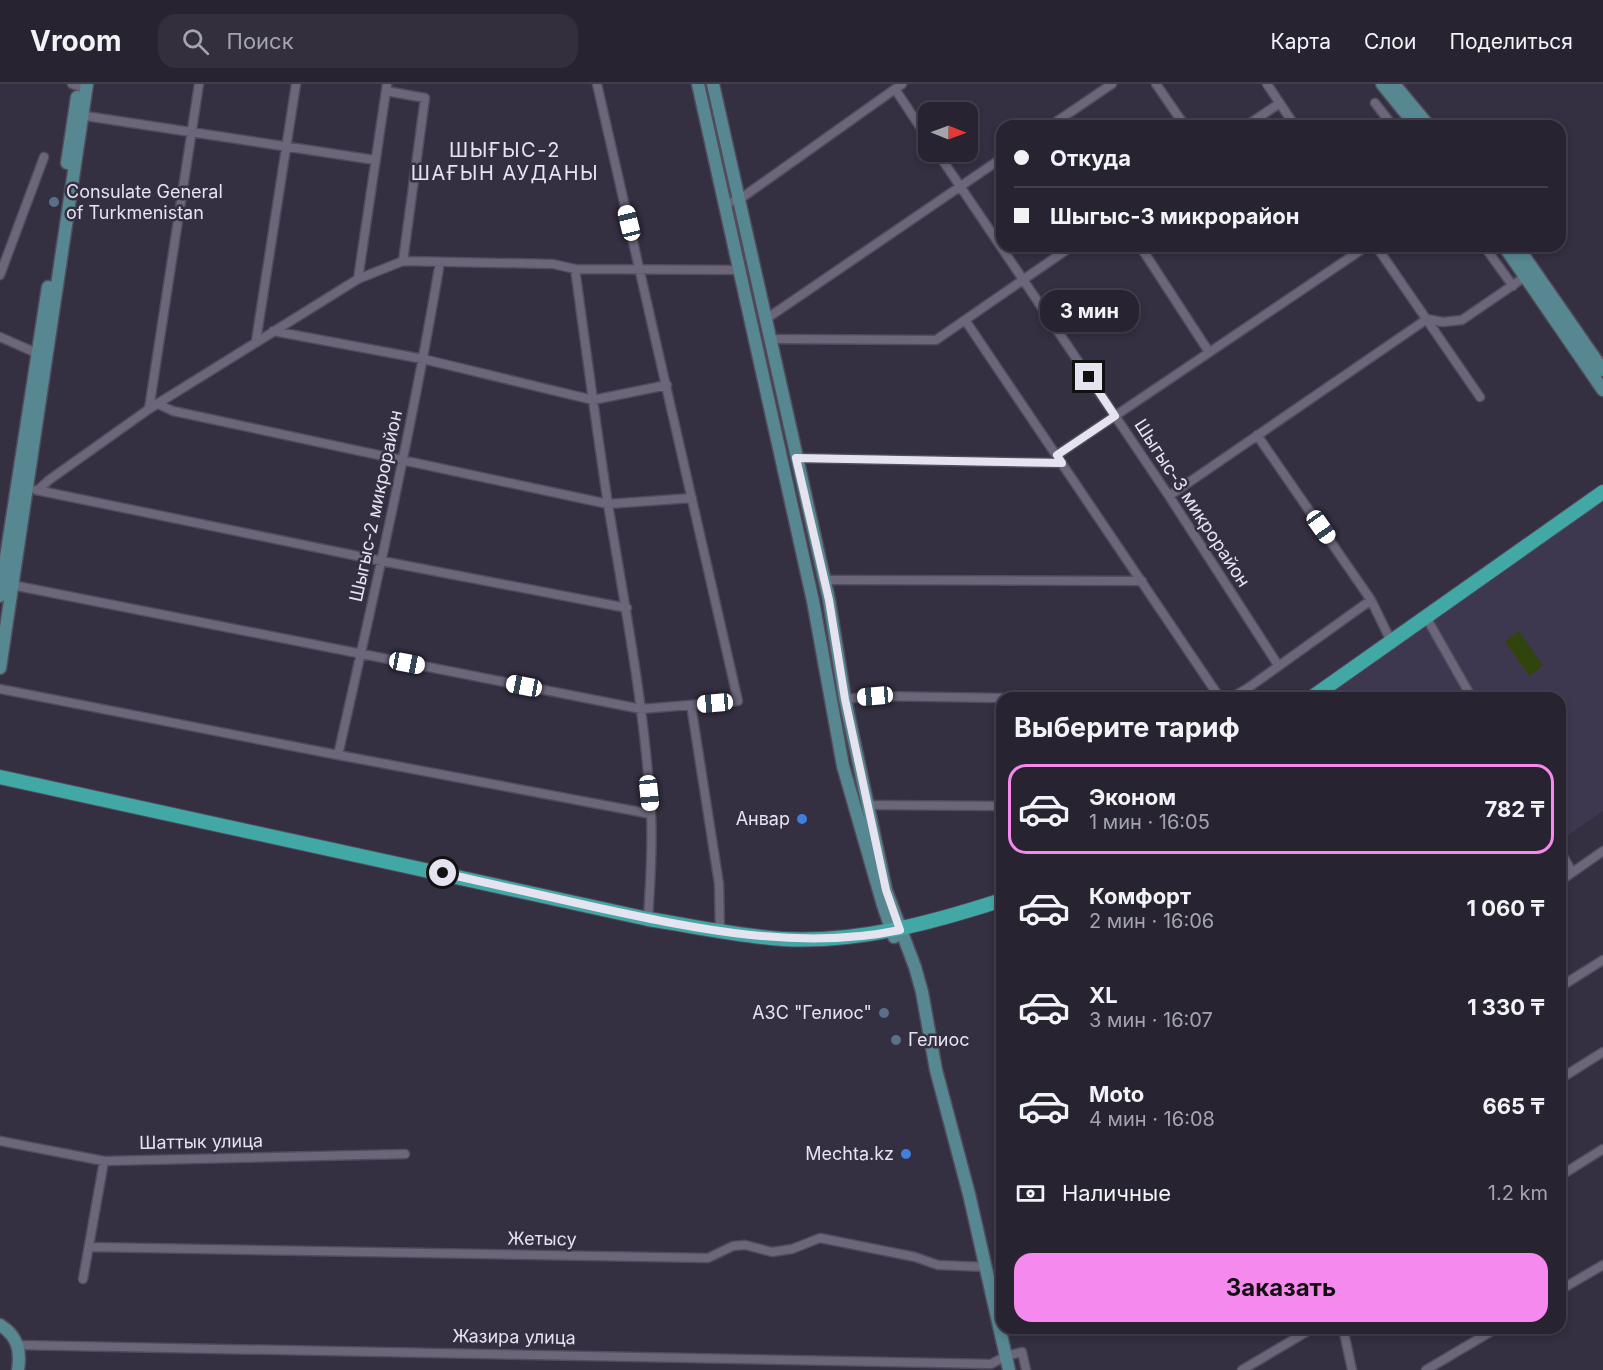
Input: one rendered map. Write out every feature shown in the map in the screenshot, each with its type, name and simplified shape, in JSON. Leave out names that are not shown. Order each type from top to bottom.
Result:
[{"type":"main road","points":[[698,84],[813,601],[843,766],[896,930],[915,967],[922,992],[936,1070],[969,1194],[996,1312]]},
{"type":"main road","points":[[713,84],[829,600],[845,699],[896,930]]},
{"type":"main road","points":[[1382,84],[1411,120]]},
{"type":"main road","points":[[1394,84],[1424,120]]},
{"type":"main road","points":[[0,668],[8,584],[27,488],[42,356],[81,86]]},
{"type":"main road","points":[[1510,252],[1530,274],[1603,370]]},
{"type":"main road","points":[[1520,252],[1530,274],[1603,390]]},
{"type":"main road","points":[[1319,692],[1603,492]]},
{"type":"main road","points":[[0,596],[8,584]]},
{"type":"main road","points":[[813,601],[829,600]]},
{"type":"main road","points":[[0,777],[648,918],[783,939],[842,937],[896,930],[945,919],[996,902]]},
{"type":"main road","points":[[0,1326],[6,1329],[18,1345],[18,1370]]},
{"type":"main road","points":[[1001,1334],[1010,1370]]},
{"type":"street","points":[[149,409],[199,84]]},
{"type":"street","points":[[256,341],[296,84]]},
{"type":"street","points":[[8,584],[641,709],[738,701],[641,268],[597,84]]},
{"type":"street","points":[[1059,120],[1112,84]]},
{"type":"street","points":[[1156,84],[1181,120]]},
{"type":"street","points":[[1267,84],[1291,120]]},
{"type":"street","points":[[725,204],[740,200],[898,86],[918,121]]},
{"type":"street","points":[[358,279],[386,88],[425,98],[403,261]]},
{"type":"street","points":[[1255,120],[1280,103]]},
{"type":"street","points":[[1374,103],[1388,120]]},
{"type":"street","points":[[78,115],[191,134],[375,160]]},
{"type":"street","points":[[0,275],[44,157]]},
{"type":"street","name":"Шыгыс-3 микрорайон","points":[[944,162],[996,240]]},
{"type":"street","points":[[766,319],[996,162]]},
{"type":"street","name":"Шыгыс-3 микрорайон","points":[[1004,252],[1169,496],[1278,665]]},
{"type":"street","points":[[771,339],[936,340],[1063,252]]},
{"type":"street","points":[[1144,252],[1209,352]]},
{"type":"street","points":[[796,458],[1059,459],[1115,416],[1357,252]]},
{"type":"street","points":[[1380,252],[1480,397]]},
{"type":"street","points":[[1488,252],[1513,286]]},
{"type":"street","points":[[27,488],[49,480],[149,409],[358,279],[403,261],[553,264],[575,269],[740,270]]},
{"type":"street","name":"Шыгыс-2 микрорайон","points":[[338,755],[382,561],[440,262]]},
{"type":"street","points":[[575,269],[608,504],[627,609],[641,709],[651,814],[652,849],[648,918]]},
{"type":"street","points":[[1169,496],[1427,320],[1443,322],[1462,320],[1530,274]]},
{"type":"street","points":[[965,320],[1216,692]]},
{"type":"street","points":[[273,331],[423,359],[593,400],[667,385]]},
{"type":"street","points":[[0,337],[42,356]]},
{"type":"street","points":[[158,404],[173,411],[608,504],[692,498]]},
{"type":"street","points":[[1257,435],[1371,600],[1391,641]]},
{"type":"street","points":[[27,488],[627,609]]},
{"type":"street","points":[[824,580],[1142,581]]},
{"type":"street","points":[[1240,692],[1371,600]]},
{"type":"street","points":[[1426,617],[1469,692]]},
{"type":"street","points":[[0,689],[651,814]]},
{"type":"street","points":[[845,699],[875,696],[996,698]]},
{"type":"street","points":[[691,705],[720,884],[720,931]]},
{"type":"street","points":[[868,805],[996,806]]},
{"type":"street","points":[[1566,876],[1603,851]]},
{"type":"street","points":[[1566,862],[1572,872]]},
{"type":"street","points":[[1566,983],[1603,960]]},
{"type":"street","points":[[1566,1075],[1603,1052]]},
{"type":"street","name":"Шаттык улица","points":[[0,1141],[104,1161],[405,1154]]},
{"type":"street","points":[[1566,1172],[1603,1149]]},
{"type":"street","points":[[83,1279],[104,1161]]},
{"type":"street","name":"Жетысу","points":[[89,1246],[708,1258],[734,1246],[745,1245],[772,1252],[792,1249],[820,1238],[915,1257],[938,1264],[986,1268]]},
{"type":"street","points":[[1566,1287],[1603,1265]]},
{"type":"street","points":[[1242,1370],[1303,1334]]},
{"type":"street","points":[[1344,1334],[1352,1370]]},
{"type":"street","points":[[1426,1370],[1487,1334]]},
{"type":"street","name":"Жазира улица","points":[[18,1345],[993,1367],[1006,1356]]},
{"type":"street","points":[[1006,1356],[1022,1352],[1026,1370]]},
{"type":"shaded area","points":[[1603,494],[1603,811],[1566,837],[1566,692],[1321,692]]},
{"type":"green space","points":[[1519,631],[1543,666],[1529,676],[1505,641]]},
{"type":"place","name":"Consulate General of Turkmenistan","points":[[54,202]]},
{"type":"place","name":"Анвар","points":[[802,819]]},
{"type":"place","name":"АЗС \"Гелиос\"","points":[[884,1013]]},
{"type":"place","name":"Гелиос","points":[[896,1040]]},
{"type":"place","name":"Mechta.kz","points":[[906,1154]]},
{"type":"district","name":"ШЫҒЫС-2 ШАҒЫН АУДАНЫ","points":[[505,162]]},
{"type":"route","points":[[443,873],[717,931],[798,939],[842,937],[900,930],[886,890],[845,699],[829,600],[796,458],[1062,463],[1057,455],[1115,416],[1089,377]]}]
